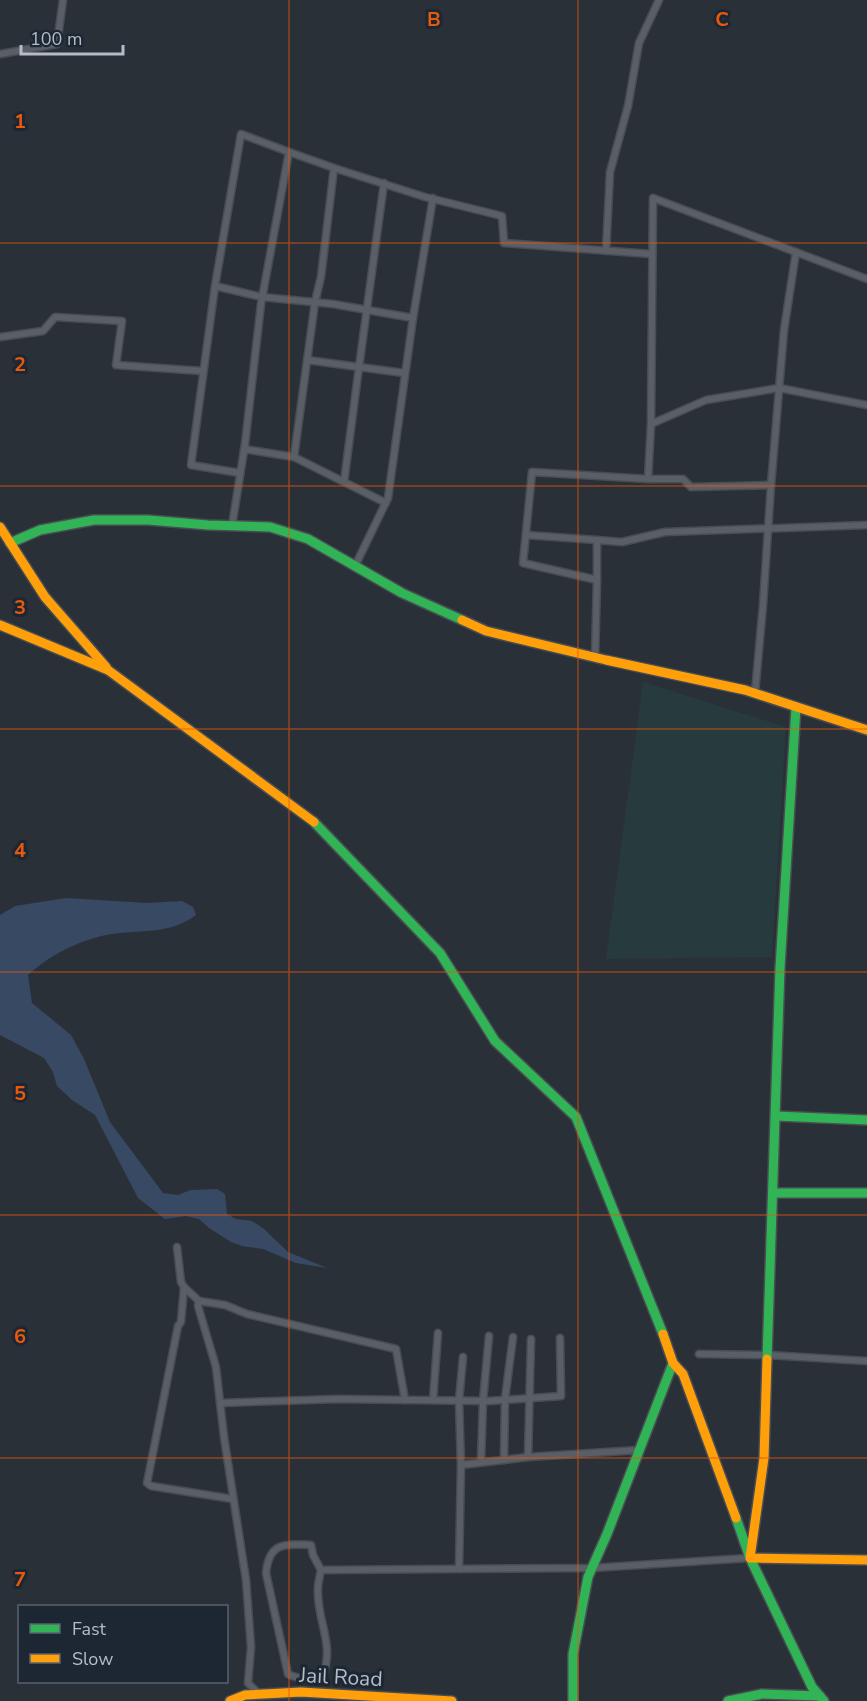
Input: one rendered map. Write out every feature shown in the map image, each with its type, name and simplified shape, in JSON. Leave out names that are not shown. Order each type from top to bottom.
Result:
[{"type":"main road","points":[[10,543],[40,530],[94,520],[148,520],[232,526],[270,526],[308,539],[402,593],[486,631],[595,658],[755,693],[867,730]]},
{"type":"main road","points":[[0,527],[45,597],[108,670],[320,827],[440,953],[495,1041],[576,1118],[656,1314],[673,1363],[683,1374],[750,1558],[812,1687],[822,1699]]},
{"type":"main road","points":[[0,625],[108,670]]},
{"type":"main road","points":[[750,1558],[765,1458],[780,968],[796,707]]},
{"type":"main road","points":[[776,1116],[867,1120]]},
{"type":"main road","points":[[774,1193],[867,1193]]},
{"type":"main road","points":[[573,1701],[573,1654],[588,1577],[673,1363]]},
{"type":"main road","points":[[750,1558],[867,1560]]},
{"type":"main road","name":"Jail Road","points":[[230,1701],[257,1692],[452,1701]]},
{"type":"main road","points":[[728,1701],[757,1695],[787,1693],[822,1699]]},
{"type":"street","points":[[0,54],[57,44],[63,0]]},
{"type":"street","points":[[606,251],[610,172],[628,106],[639,43],[659,0]]},
{"type":"street","points":[[240,472],[191,465],[202,371],[241,134],[334,168],[502,216],[504,243],[651,254]]},
{"type":"street","points":[[232,526],[244,449],[262,297],[289,152]]},
{"type":"street","points":[[294,457],[315,302],[321,277],[334,168]]},
{"type":"street","points":[[344,482],[384,183]]},
{"type":"street","points":[[355,566],[388,498],[404,373],[433,198]]},
{"type":"street","points":[[648,479],[651,423],[652,198],[867,279]]},
{"type":"street","points":[[755,693],[784,330],[796,252]]},
{"type":"street","points":[[215,286],[262,297],[366,309],[413,318]]},
{"type":"street","points":[[0,338],[43,331],[55,317],[122,321],[116,365],[202,371]]},
{"type":"street","points":[[307,360],[404,373]]},
{"type":"street","points":[[651,423],[706,400],[779,388],[867,405]]},
{"type":"street","points":[[244,449],[294,457],[386,503]]},
{"type":"street","points":[[597,580],[523,564],[532,472],[683,479],[691,487],[771,485]]},
{"type":"street","points":[[526,535],[622,542],[665,532],[867,525]]},
{"type":"street","points":[[595,658],[597,540]]},
{"type":"street","points":[[177,1247],[182,1282],[198,1301],[216,1366],[246,1580],[251,1647],[248,1683],[257,1692]]},
{"type":"street","points":[[184,1287],[181,1322],[178,1326],[147,1483],[151,1486],[233,1499]]},
{"type":"street","points":[[198,1301],[225,1305],[247,1314],[391,1346],[396,1349],[405,1400]]},
{"type":"street","points":[[433,1400],[438,1333]]},
{"type":"street","points":[[481,1461],[483,1401],[489,1336]]},
{"type":"street","points":[[504,1460],[505,1400],[513,1337]]},
{"type":"street","points":[[220,1403],[337,1399],[483,1401],[561,1396],[560,1338]]},
{"type":"street","points":[[528,1457],[531,1339]]},
{"type":"street","points":[[699,1354],[768,1355],[867,1361]]},
{"type":"street","points":[[459,1569],[459,1401],[463,1357]]},
{"type":"street","points":[[460,1465],[528,1457],[639,1450]]},
{"type":"street","points":[[311,1545],[313,1555],[321,1570],[317,1590],[328,1653],[326,1667],[322,1677],[295,1678],[288,1674],[266,1573],[267,1562],[270,1553],[279,1546],[311,1545]]},
{"type":"street","points":[[321,1570],[592,1568],[750,1558]]},
{"type":"green space","points":[[643,682],[786,727],[772,957],[606,959]]},
{"type":"green space","points":[[297,1695],[396,1701],[234,1701],[255,1696]]},
{"type":"water","points":[[66,898],[147,903],[182,901],[193,907],[196,915],[178,925],[160,930],[120,933],[95,938],[59,953],[28,975],[32,1003],[71,1035],[84,1059],[110,1122],[163,1193],[178,1195],[191,1190],[217,1189],[225,1194],[227,1214],[236,1219],[252,1221],[288,1252],[327,1268],[296,1263],[263,1249],[231,1242],[199,1219],[186,1216],[165,1219],[138,1198],[95,1115],[72,1100],[57,1086],[53,1072],[44,1058],[0,1035],[0,915],[15,906]]},
{"type":"traffic: fast","points":[[10,543],[40,530],[94,520],[148,520],[270,527],[308,539],[402,593],[462,620]]},
{"type":"traffic: fast","points":[[767,1359],[780,968],[796,707]]},
{"type":"traffic: fast","points":[[314,822],[440,953],[495,1041],[576,1117],[663,1334]]},
{"type":"traffic: fast","points":[[776,1116],[867,1120]]},
{"type":"traffic: fast","points":[[774,1193],[867,1193]]},
{"type":"traffic: fast","points":[[573,1701],[573,1654],[588,1577],[673,1363]]},
{"type":"traffic: fast","points":[[736,1518],[750,1558],[812,1687],[824,1701]]},
{"type":"traffic: fast","points":[[728,1701],[762,1694],[820,1696]]},
{"type":"traffic: slow","points":[[0,527],[45,597],[106,667]]},
{"type":"traffic: slow","points":[[462,620],[486,631],[745,690],[867,730]]},
{"type":"traffic: slow","points":[[0,625],[108,670],[314,822]]},
{"type":"traffic: slow","points":[[663,1334],[673,1363],[683,1374],[736,1518]]},
{"type":"traffic: slow","points":[[767,1359],[764,1458],[750,1558],[867,1560]]},
{"type":"traffic: slow","points":[[230,1701],[245,1695],[301,1692],[452,1701]]}]
